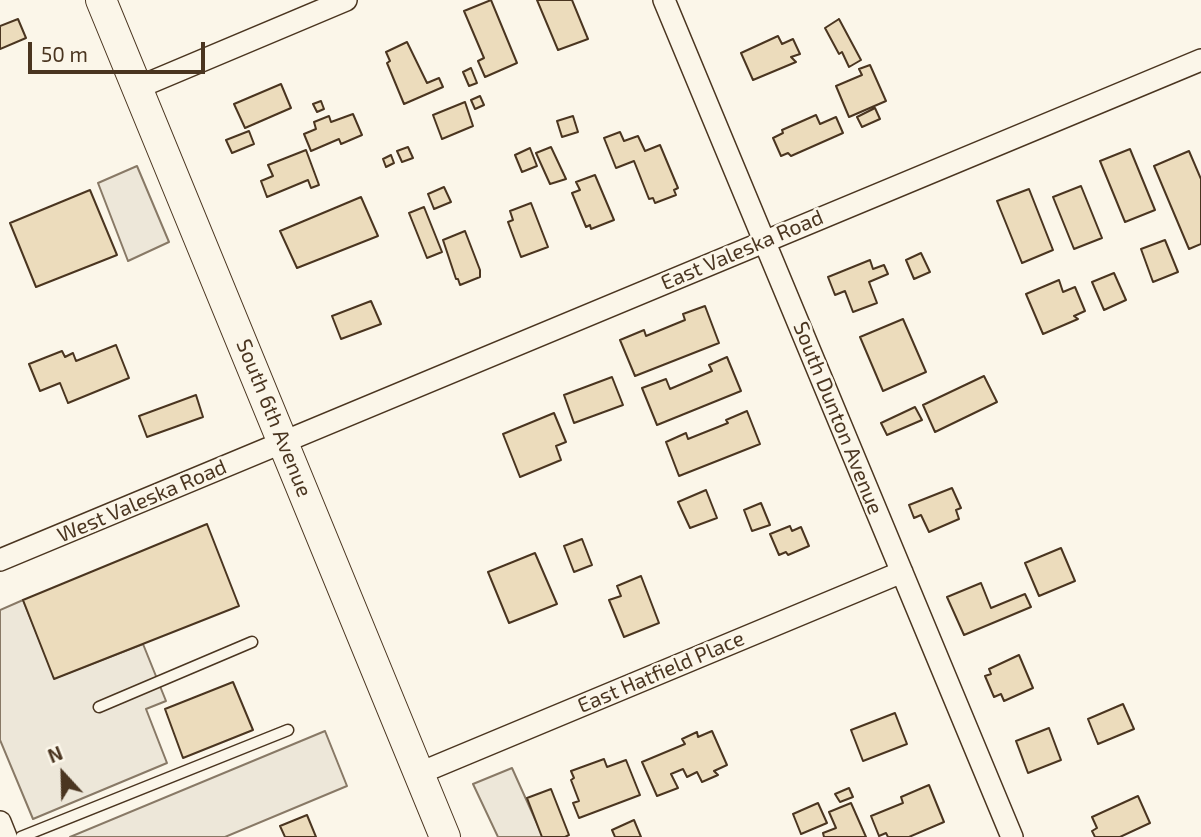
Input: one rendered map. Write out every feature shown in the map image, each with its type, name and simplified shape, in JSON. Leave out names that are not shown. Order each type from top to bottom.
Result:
[{"type":"street","name":"South 6th Avenue","points":[[101,0],[445,837]]},
{"type":"street","points":[[137,88],[346,0]]},
{"type":"street","name":"South Dunton Avenue","points":[[664,0],[1012,837]]},
{"type":"street","name":"East Valeska Road","points":[[284,442],[1201,60]]},
{"type":"street","name":"West Valeska Road","points":[[0,560],[284,442]]},
{"type":"street","name":"East Hatfield Place","points":[[420,773],[902,572]]},
{"type":"street","points":[[0,822],[6,837]]},
{"type":"lane","points":[[99,707],[252,642]]},
{"type":"lane","points":[[21,837],[288,730]]},
{"type":"shaded area","points":[[137,166],[169,242],[128,261],[98,183]]},
{"type":"shaded area","points":[[23,600],[55,678],[143,644],[166,701],[146,709],[167,763],[33,819],[0,740],[0,610]]},
{"type":"shaded area","points":[[325,731],[347,786],[225,837],[70,837]]},
{"type":"shaded area","points":[[512,768],[543,837],[498,837],[473,784]]},
{"type":"building","points":[[491,0],[517,63],[485,77],[478,61],[484,58],[464,11]]},
{"type":"building","points":[[537,0],[572,0],[588,39],[558,50]]},
{"type":"building","points":[[18,19],[26,38],[0,49],[0,26]]},
{"type":"building","points":[[839,19],[861,60],[849,67],[825,28]]},
{"type":"building","points":[[778,36],[782,44],[793,39],[800,54],[791,57],[796,62],[753,80],[741,53]]},
{"type":"building","points":[[407,42],[427,83],[439,78],[443,87],[404,104],[387,63],[390,61],[386,52]]},
{"type":"building","points":[[870,65],[886,101],[849,117],[836,86],[862,75],[859,69]]},
{"type":"building","points":[[471,68],[477,83],[469,86],[463,72]]},
{"type":"building","points":[[281,84],[291,108],[245,128],[234,104]]},
{"type":"building","points":[[480,96],[484,105],[475,109],[471,100]]},
{"type":"building","points":[[321,101],[324,109],[317,112],[313,104]]},
{"type":"building","points":[[465,102],[473,126],[442,139],[433,115]]},
{"type":"building","points":[[875,108],[880,119],[862,127],[857,117]]},
{"type":"building","points":[[353,114],[362,135],[341,144],[339,139],[311,151],[304,134],[316,129],[314,122],[329,116],[331,122]]},
{"type":"building","points":[[816,115],[820,124],[836,117],[843,133],[791,156],[788,153],[781,156],[773,138],[783,133],[782,130]]},
{"type":"building","points":[[573,116],[578,132],[562,137],[557,121]]},
{"type":"building","points":[[249,131],[254,144],[232,153],[226,140]]},
{"type":"building","points":[[620,132],[624,141],[638,136],[645,151],[660,145],[678,188],[674,190],[676,195],[655,203],[653,198],[649,199],[634,161],[616,168],[604,138]]},
{"type":"building","points":[[408,147],[413,158],[402,162],[397,151]]},
{"type":"building","points":[[551,147],[566,179],[550,184],[536,153]]},
{"type":"building","points":[[530,148],[537,166],[522,172],[515,155]]},
{"type":"building","points":[[1130,149],[1155,210],[1125,222],[1100,161]]},
{"type":"building","points":[[306,150],[319,185],[311,188],[308,180],[267,197],[261,181],[273,176],[268,165]]},
{"type":"building","points":[[1189,151],[1201,179],[1201,244],[1189,249],[1154,166]]},
{"type":"building","points":[[391,155],[394,163],[386,167],[383,159]]},
{"type":"building","points":[[595,175],[614,220],[591,229],[590,225],[586,227],[572,193],[580,190],[576,182]]},
{"type":"building","points":[[1081,186],[1102,238],[1074,249],[1053,197]]},
{"type":"building","points":[[444,187],[451,202],[434,209],[428,194]]},
{"type":"building","points":[[1029,189],[1053,250],[1022,263],[997,201]]},
{"type":"building","points":[[90,190],[117,255],[36,287],[10,223]]},
{"type":"building","points":[[361,197],[378,236],[297,268],[280,231]]},
{"type":"building","points":[[531,203],[548,247],[521,257],[508,222],[513,220],[510,211]]},
{"type":"building","points":[[424,207],[442,252],[427,258],[409,213]]},
{"type":"building","points":[[465,231],[480,270],[480,277],[460,285],[443,240]]},
{"type":"building","points":[[1165,240],[1178,272],[1153,282],[1141,249]]},
{"type":"building","points":[[921,253],[930,272],[914,279],[906,260]]},
{"type":"building","points":[[870,260],[873,269],[884,265],[888,274],[869,282],[877,303],[853,312],[845,291],[835,295],[828,277]]},
{"type":"building","points":[[1114,273],[1126,300],[1104,310],[1092,282]]},
{"type":"building","points":[[1059,280],[1063,292],[1075,287],[1085,311],[1074,316],[1078,319],[1043,334],[1026,294]]},
{"type":"building","points":[[371,301],[381,324],[341,339],[332,316]]},
{"type":"building","points":[[705,306],[719,343],[635,376],[620,340],[644,330],[646,336],[685,320],[683,314]]},
{"type":"building","points":[[903,319],[926,372],[883,391],[860,337]]},
{"type":"building","points":[[116,345],[129,378],[68,403],[60,383],[40,391],[29,364],[62,351],[65,357],[73,353],[76,361]]},
{"type":"building","points":[[727,357],[741,391],[657,425],[642,388],[666,379],[670,389],[712,371],[709,365]]},
{"type":"building","points":[[984,376],[997,402],[935,432],[923,405]]},
{"type":"building","points":[[612,377],[623,405],[574,423],[564,395]]},
{"type":"building","points":[[196,395],[203,417],[147,437],[139,416]]},
{"type":"building","points":[[915,407],[922,420],[887,435],[881,423]]},
{"type":"building","points":[[747,411],[760,444],[679,476],[666,442],[686,433],[688,439],[728,423],[726,420]]},
{"type":"building","points":[[554,413],[566,442],[556,446],[561,460],[520,477],[503,434]]},
{"type":"building","points":[[952,488],[961,508],[956,510],[959,519],[929,532],[921,515],[914,518],[909,505]]},
{"type":"building","points":[[706,490],[717,518],[690,528],[678,502]]},
{"type":"building","points":[[761,503],[770,525],[752,531],[744,510]]},
{"type":"building","points":[[207,524],[239,606],[54,679],[23,600]]},
{"type":"building","points":[[790,526],[792,531],[801,527],[809,546],[788,555],[786,552],[779,555],[770,534]]},
{"type":"building","points":[[582,539],[592,565],[574,572],[564,546]]},
{"type":"building","points":[[1061,548],[1075,581],[1039,596],[1025,563]]},
{"type":"building","points":[[535,553],[557,604],[509,623],[488,572]]},
{"type":"building","points":[[641,576],[659,623],[624,637],[609,600],[621,596],[617,586]]},
{"type":"building","points":[[981,583],[991,608],[1025,594],[1031,607],[964,635],[947,597]]},
{"type":"building","points":[[1019,655],[1033,688],[1004,701],[1001,694],[994,697],[985,676],[991,674],[989,669]]},
{"type":"building","points":[[233,682],[253,730],[183,758],[165,709]]},
{"type":"building","points":[[1123,704],[1134,729],[1098,744],[1088,719]]},
{"type":"building","points":[[895,713],[907,744],[863,761],[851,730]]},
{"type":"building","points":[[1049,728],[1061,760],[1028,773],[1016,741]]},
{"type":"building","points":[[712,731],[727,765],[714,771],[718,775],[702,782],[697,772],[687,777],[683,769],[671,774],[678,788],[657,796],[642,762],[685,744],[682,739],[697,732],[698,737]]},
{"type":"building","points":[[604,759],[607,767],[626,760],[640,795],[579,818],[573,803],[579,801],[571,780],[574,778],[571,771]]},
{"type":"building","points":[[929,785],[944,822],[909,837],[888,837],[886,833],[879,836],[871,816],[903,803],[901,797]]},
{"type":"building","points":[[849,788],[853,797],[840,802],[835,794]]},
{"type":"building","points":[[551,789],[569,835],[565,837],[542,837],[527,798]]},
{"type":"building","points":[[1138,796],[1150,823],[1120,837],[1095,837],[1092,831],[1097,828],[1092,817]]},
{"type":"building","points":[[818,803],[827,823],[801,834],[793,814]]},
{"type":"building","points":[[851,803],[866,837],[824,837],[823,833],[836,828],[829,812]]},
{"type":"building","points":[[307,815],[316,837],[285,837],[280,826]]},
{"type":"building","points":[[634,820],[641,837],[615,837],[612,830]]}]
